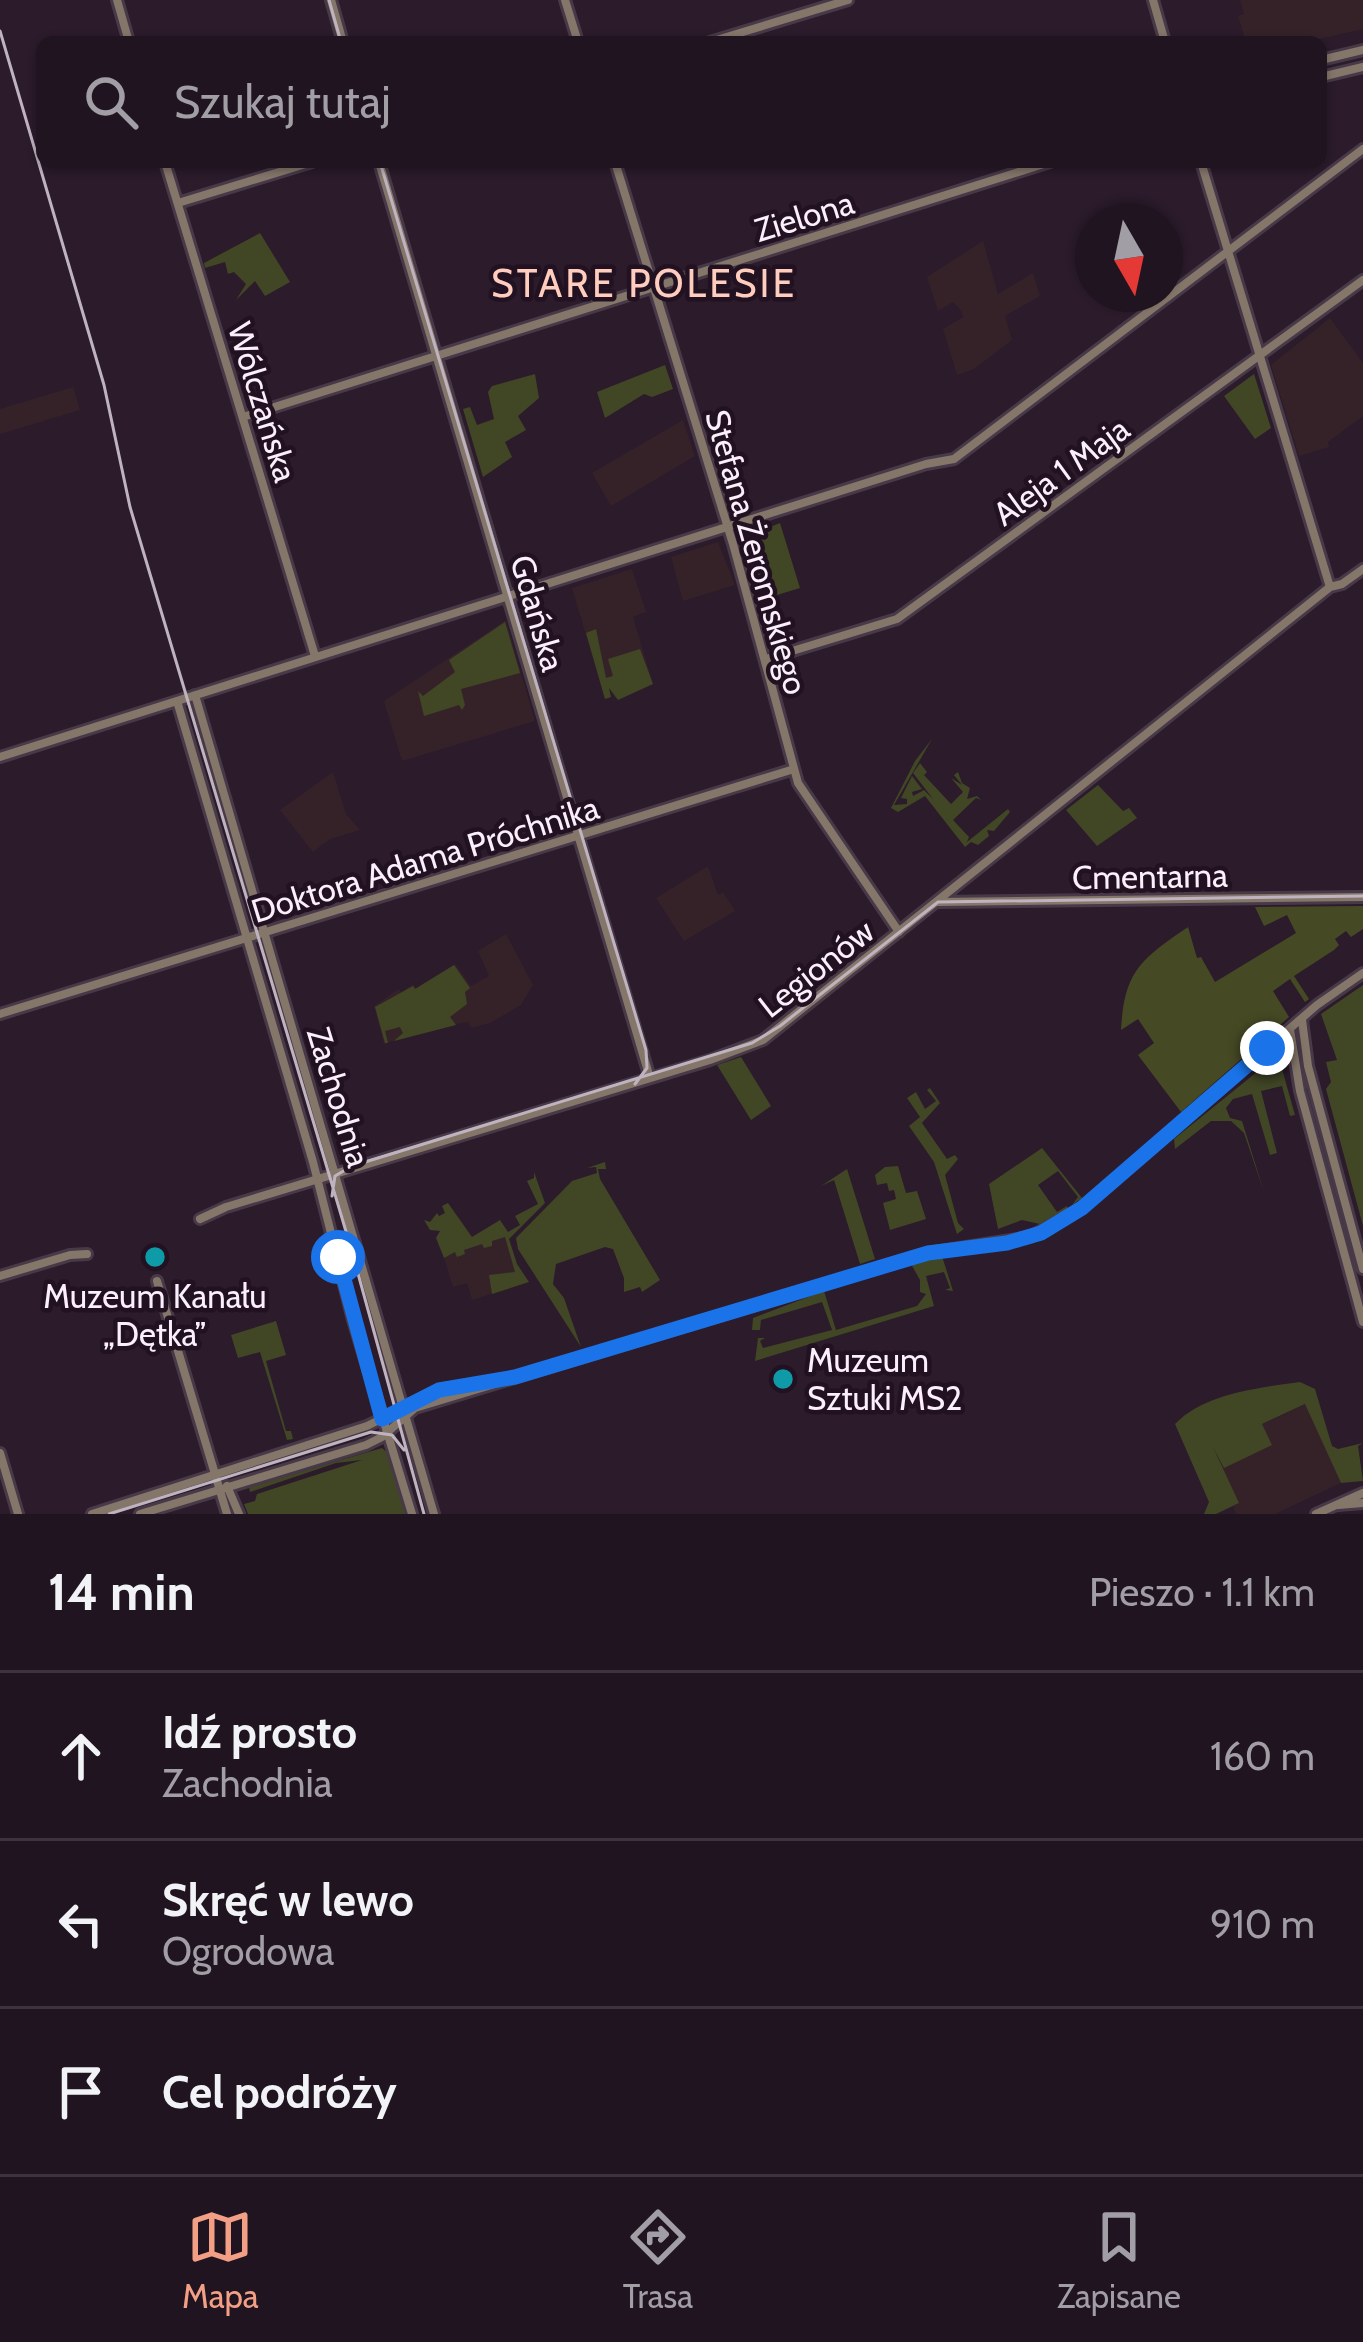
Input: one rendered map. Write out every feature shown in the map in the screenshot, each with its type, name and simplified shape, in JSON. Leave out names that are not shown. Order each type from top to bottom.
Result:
[{"type":"street","points":[[117,0],[127,36]]},
{"type":"street","points":[[331,0],[341,36]]},
{"type":"street","points":[[565,0],[576,36]]},
{"type":"street","points":[[730,36],[848,0]]},
{"type":"street","points":[[1153,0],[1164,36]]},
{"type":"street","points":[[1327,59],[1363,50]]},
{"type":"street","points":[[1327,76],[1363,67]]},
{"type":"street","points":[[0,757],[958,457],[1363,149]]},
{"type":"street","name":"Wólczańska","points":[[167,168],[314,656]]},
{"type":"street","points":[[178,203],[292,168]]},
{"type":"street","name":"Gdańska","points":[[381,168],[650,1078]]},
{"type":"street","name":"Stefana Żeromskiego","points":[[617,168],[728,526],[798,783],[899,932]]},
{"type":"street","name":"Zielona","points":[[243,417],[1027,168]]},
{"type":"street","points":[[1203,168],[1330,587]]},
{"type":"street","name":"Aleja 1 Maja","points":[[766,659],[897,619],[1363,280]]},
{"type":"street","points":[[733,544],[749,520]]},
{"type":"street","name":"Legionów","points":[[200,1219],[212,1211],[763,1040],[1330,587],[1363,569]]},
{"type":"street","name":"Zachodnia","points":[[194,695],[434,1514]]},
{"type":"street","name":"Zachodnia","points":[[177,700],[412,1514]]},
{"type":"street","name":"Doktora Adama Próchnika","points":[[0,1014],[794,770]]},
{"type":"street","name":"Cmentarna","points":[[938,901],[1363,897]]},
{"type":"street","points":[[92,1514],[494,1382],[928,1253],[1007,1243],[1041,1233],[1082,1208],[1290,1028],[1363,973]]},
{"type":"street","points":[[1302,1018],[1308,1066],[1363,1269]]},
{"type":"street","points":[[1290,1028],[1292,1054],[1363,1322]]},
{"type":"street","points":[[1267,1048],[1283,1048],[1292,1054]]},
{"type":"street","points":[[0,1276],[87,1254]]},
{"type":"street","points":[[157,1281],[214,1472],[239,1514]]},
{"type":"street","points":[[140,1514],[366,1445],[386,1433],[403,1411]]},
{"type":"street","points":[[0,1454],[18,1514]]},
{"type":"street","points":[[224,1488],[227,1514]]},
{"type":"street","points":[[1316,1514],[1363,1493]]},
{"type":"street","points":[[1337,1505],[1363,1503]]},
{"type":"shaded area","points":[[1240,0],[1363,0],[1363,29],[1327,37],[1244,36],[1238,16],[1244,14]]},
{"type":"shaded area","points":[[983,241],[998,294],[1033,273],[1040,296],[1005,316],[1012,340],[974,369],[957,375],[943,329],[963,317],[962,312],[953,302],[938,311],[927,277]]},
{"type":"shaded area","points":[[1330,318],[1363,363],[1363,416],[1328,442],[1329,447],[1299,456],[1271,365]]},
{"type":"shaded area","points":[[73,387],[80,410],[0,434],[0,409]]},
{"type":"shaded area","points":[[683,420],[695,456],[611,506],[592,473]]},
{"type":"shaded area","points":[[718,542],[735,585],[683,601],[671,557]]},
{"type":"shaded area","points":[[632,569],[646,612],[633,617],[653,684],[615,696],[609,688],[611,697],[605,699],[572,588]]},
{"type":"shaded area","points":[[506,620],[535,721],[402,761],[384,701]]},
{"type":"shaded area","points":[[333,772],[346,814],[360,830],[330,839],[313,852],[280,810]]},
{"type":"shaded area","points":[[708,866],[718,895],[723,892],[735,911],[684,941],[656,898]]},
{"type":"shaded area","points":[[506,934],[533,985],[521,1005],[490,1023],[471,1028],[468,1022],[444,1026],[384,1044],[374,1006],[455,964],[471,986],[489,976],[478,951]]},
{"type":"shaded area","points":[[500,1220],[523,1284],[472,1300],[467,1283],[453,1287],[441,1248]]},
{"type":"shaded area","points":[[1306,1404],[1341,1483],[1275,1514],[1236,1514],[1233,1506],[1238,1504],[1213,1447]]},
{"type":"green space","points":[[260,233],[290,282],[265,296],[255,281],[236,300],[246,284],[234,272],[228,274],[225,262],[205,268],[204,263]]},
{"type":"green space","points":[[665,365],[673,389],[652,397],[644,394],[605,418],[597,392]]},
{"type":"green space","points":[[535,374],[539,398],[518,416],[526,430],[505,442],[512,457],[483,477],[463,409],[470,407],[477,425],[494,419],[488,392],[492,386]]},
{"type":"green space","points":[[1254,374],[1271,428],[1255,439],[1224,396]]},
{"type":"green space","points":[[780,523],[800,588],[760,600],[747,543],[758,532]]},
{"type":"green space","points":[[505,622],[520,673],[461,689],[462,710],[459,705],[424,716],[418,691],[423,696],[455,672],[449,660]]},
{"type":"green space","points":[[596,629],[606,678],[613,676],[608,659],[640,649],[653,684],[618,700],[609,688],[611,697],[605,699],[586,633]]},
{"type":"green space","points":[[932,739],[894,805],[907,804],[901,798],[912,776],[922,789],[912,792],[913,796],[924,790],[933,799],[913,773],[920,763],[927,772],[924,775],[951,804],[963,792],[951,778],[962,785],[954,775],[958,772],[970,788],[967,799],[977,796],[981,800],[976,798],[953,820],[969,837],[967,842],[1008,809],[1010,812],[994,831],[987,830],[989,836],[978,845],[971,842],[965,847],[925,796],[898,812],[891,808]]},
{"type":"green space","points":[[1098,785],[1123,811],[1129,808],[1137,818],[1097,846],[1066,810]]},
{"type":"green space","points":[[1363,906],[1363,929],[1351,937],[1346,931],[1335,939],[1339,945],[1334,950],[1294,976],[1309,999],[1305,1002],[1290,979],[1273,991],[1289,1017],[1181,1112],[1138,1055],[1154,1043],[1138,1019],[1121,1030],[1126,994],[1137,969],[1188,927],[1197,958],[1201,957],[1215,982],[1296,933],[1287,915],[1264,926],[1255,907]]},
{"type":"green space","points":[[454,965],[470,988],[465,992],[467,1004],[450,1017],[456,1025],[394,1041],[403,1033],[400,1027],[385,1031],[385,1043],[375,1007]]},
{"type":"green space","points":[[1363,985],[1363,1226],[1326,1089],[1331,1082],[1326,1062],[1337,1060],[1321,1014]]},
{"type":"green space","points":[[1278,1055],[1295,1115],[1290,1116],[1282,1086],[1261,1091],[1277,1153],[1270,1155],[1252,1094],[1233,1099],[1226,1108],[1230,1118],[1242,1121],[1264,1192],[1244,1133],[1231,1121],[1211,1121],[1175,1149],[1174,1139]]},
{"type":"green space","points":[[741,1057],[771,1106],[751,1120],[717,1065]]},
{"type":"green space","points":[[930,1088],[940,1103],[922,1123],[947,1159],[955,1155],[958,1159],[945,1175],[958,1223],[964,1229],[957,1234],[934,1162],[909,1126],[920,1117],[907,1098],[916,1092],[925,1109],[936,1101]]},
{"type":"green space","points":[[1042,1148],[1082,1198],[1072,1205],[1078,1197],[1058,1171],[1038,1185],[1057,1212],[1068,1209],[1040,1224],[1022,1220],[998,1229],[989,1184]]},
{"type":"green space","points":[[605,1162],[606,1169],[598,1169],[600,1179],[660,1280],[642,1292],[640,1287],[624,1292],[613,1249],[605,1247],[556,1264],[553,1284],[564,1298],[581,1347],[518,1249],[516,1238],[572,1181],[597,1173],[596,1167],[587,1168]]},
{"type":"green space","points":[[898,1166],[906,1193],[917,1191],[926,1219],[890,1230],[883,1203],[896,1199],[894,1190],[889,1191],[887,1183],[877,1185],[875,1175],[885,1167]]},
{"type":"green space","points":[[847,1169],[875,1259],[860,1264],[834,1180],[821,1186]]},
{"type":"green space","points":[[534,1172],[545,1203],[509,1239],[529,1282],[492,1294],[489,1275],[515,1272],[505,1237],[492,1241],[492,1246],[482,1244],[444,1258],[436,1238],[440,1231],[430,1230],[424,1220],[430,1222],[437,1213],[445,1213],[442,1206],[448,1203],[472,1237],[500,1220],[508,1232],[520,1225],[515,1216],[538,1204],[527,1181],[534,1178]]},
{"type":"green space","points":[[942,1256],[953,1291],[945,1290],[950,1288],[944,1272],[926,1276],[934,1306],[755,1361],[758,1338],[765,1338],[760,1341],[763,1348],[832,1330],[822,1302],[761,1320],[760,1330],[752,1330],[753,1318],[824,1291],[836,1330],[917,1306],[926,1294],[920,1292],[920,1280],[911,1264]]},
{"type":"green space","points":[[276,1321],[286,1355],[266,1361],[286,1431],[291,1431],[293,1439],[287,1440],[260,1352],[238,1358],[231,1335]]},
{"type":"green space","points":[[1300,1382],[1315,1389],[1332,1446],[1363,1443],[1358,1446],[1363,1481],[1341,1483],[1305,1404],[1262,1424],[1272,1445],[1224,1468],[1213,1447],[1239,1503],[1204,1514],[1209,1502],[1175,1424],[1217,1399]]},
{"type":"green space","points":[[382,1448],[389,1454],[407,1514],[248,1514],[244,1504],[255,1501],[257,1494],[362,1460],[336,1463],[250,1492],[249,1487]]},
{"type":"tram line","points":[[329,0],[339,36]]},
{"type":"tram line","points":[[0,31],[36,154]]},
{"type":"tram line","points":[[40,168],[104,385],[130,507],[351,1248],[424,1514]]},
{"type":"tram line","points":[[382,168],[646,1050],[647,1068],[635,1084]]},
{"type":"tram line","points":[[332,1196],[335,1176],[352,1166],[752,1043],[938,902],[1363,896]]},
{"type":"tram line","points":[[109,1514],[371,1432],[392,1435],[404,1450]]},
{"type":"place","name":"Muzeum Kanału „Dętka”","points":[[155,1257]]},
{"type":"place","name":"Muzeum Sztuki MS2","points":[[783,1379]]},
{"type":"district","name":"STARE POLESIE","points":[[644,283]]},
{"type":"route","points":[[338,1257],[382,1419],[439,1390],[515,1377],[928,1253],[1007,1243],[1041,1233],[1082,1208],[1267,1048]]}]
